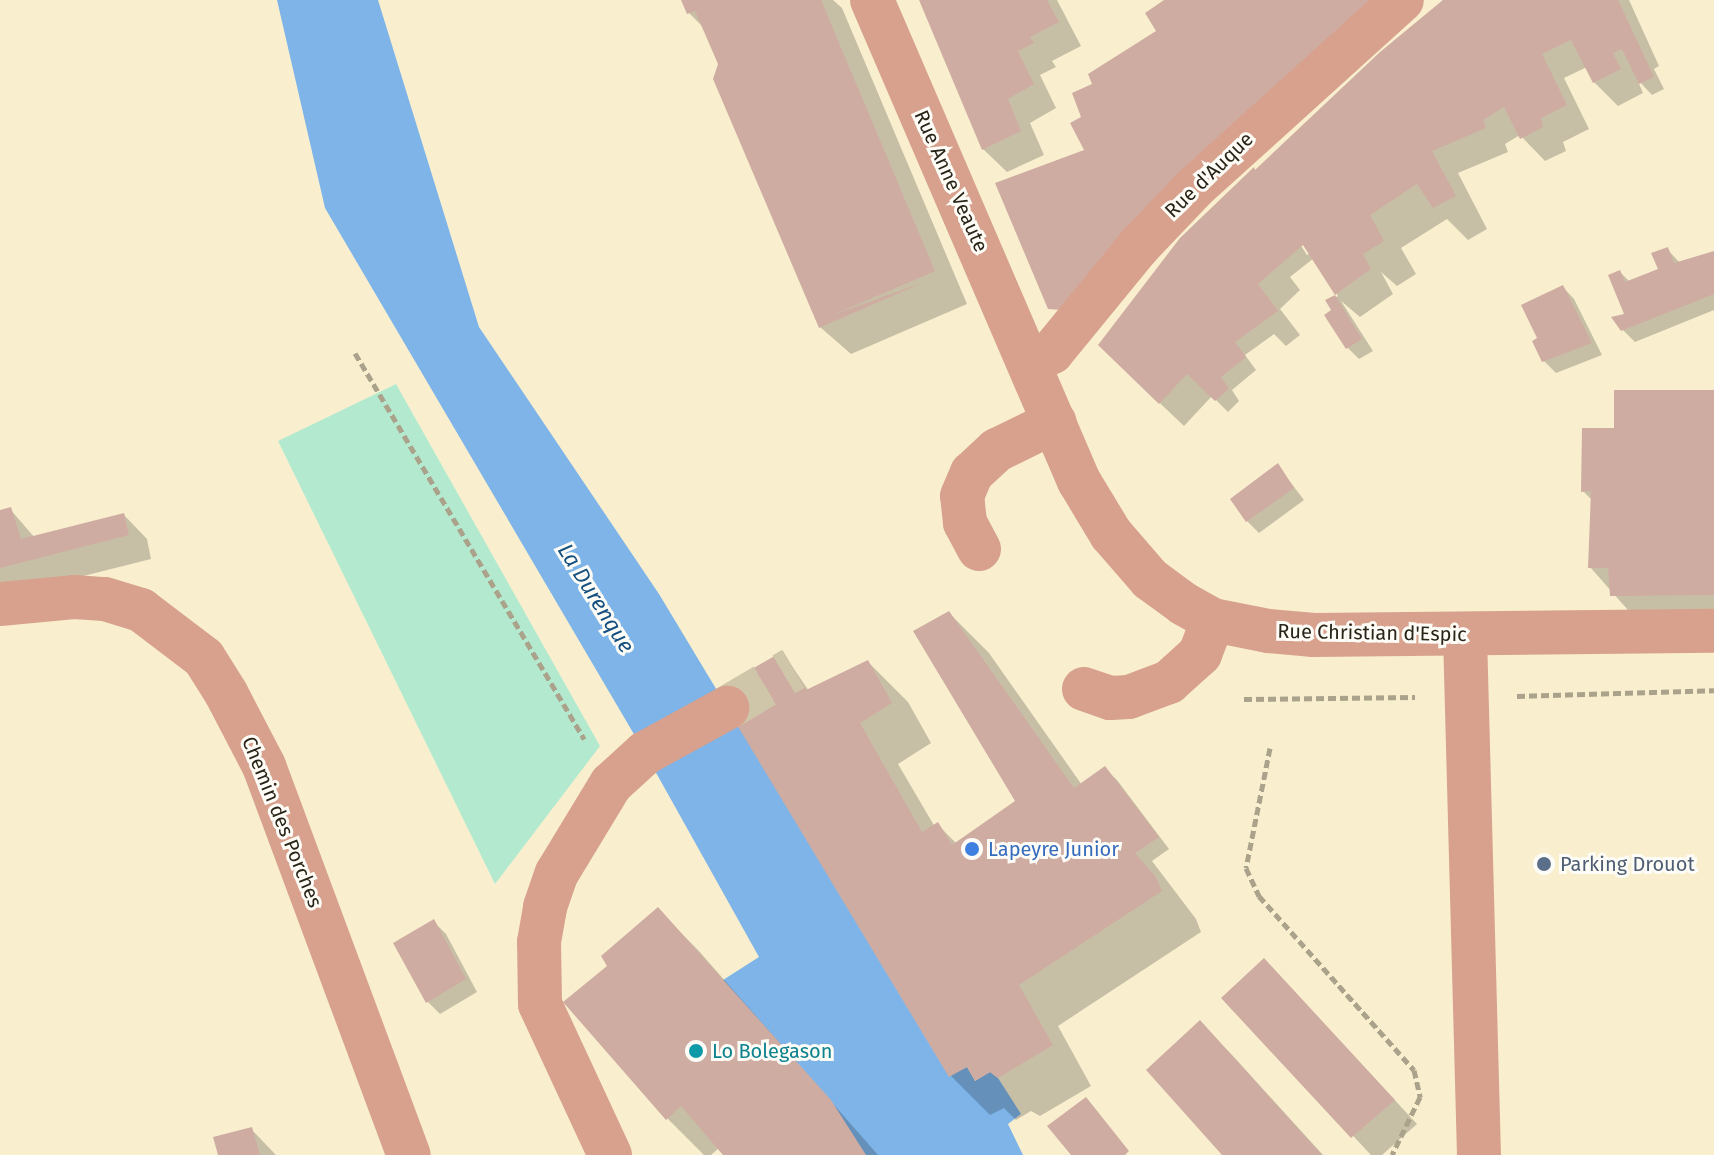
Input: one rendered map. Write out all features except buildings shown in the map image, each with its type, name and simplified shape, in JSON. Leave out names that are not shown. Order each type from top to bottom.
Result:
[{"type":"street","name":"Rue Anne Veaute","points":[[872,0],[1030,362]]},
{"type":"street","name":"Rue d'Auque","points":[[1030,362],[1052,352],[1138,247],[1194,188],[1402,0]]},
{"type":"street","name":"Rue Christian d'Espic","points":[[1030,362],[1079,481],[1111,534],[1150,579],[1184,604],[1213,620],[1268,631],[1314,635],[1714,631]]},
{"type":"street","points":[[979,549],[965,523],[962,496],[972,473],[997,450],[1054,422]]},
{"type":"street","name":"Chemin des Porches","points":[[0,604],[74,597],[105,599],[141,610],[204,658],[264,766],[409,1155]]},
{"type":"street","points":[[1084,689],[1110,698],[1129,697],[1169,682],[1200,654],[1213,620]]},
{"type":"street","points":[[1465,635],[1479,1155]]},
{"type":"street","points":[[610,1155],[540,1004],[538,975],[543,918],[557,873],[611,784],[645,753],[727,708]]},
{"type":"path","points":[[355,353],[611,784]]},
{"type":"path","points":[[1270,748],[1246,868],[1259,896],[1414,1070],[1420,1097],[1392,1155]]},
{"type":"green space","points":[[396,384],[600,746],[495,884],[278,441]]},
{"type":"water","name":"La Durenque","points":[[277,0],[378,0],[479,327],[659,594],[949,1076],[967,1067],[975,1081],[990,1072],[998,1078],[1021,1114],[1008,1124],[1023,1155],[866,1155],[723,980],[759,957],[645,753],[325,208]]},
{"type":"tunnel","points":[[727,708],[793,669]]},
{"type":"place","name":"Lapeyre Junior","points":[[972,849]]},
{"type":"place","name":"Parking Drouot","points":[[1544,864]]},
{"type":"place","name":"Lo Bolegason","points":[[696,1051]]}]
